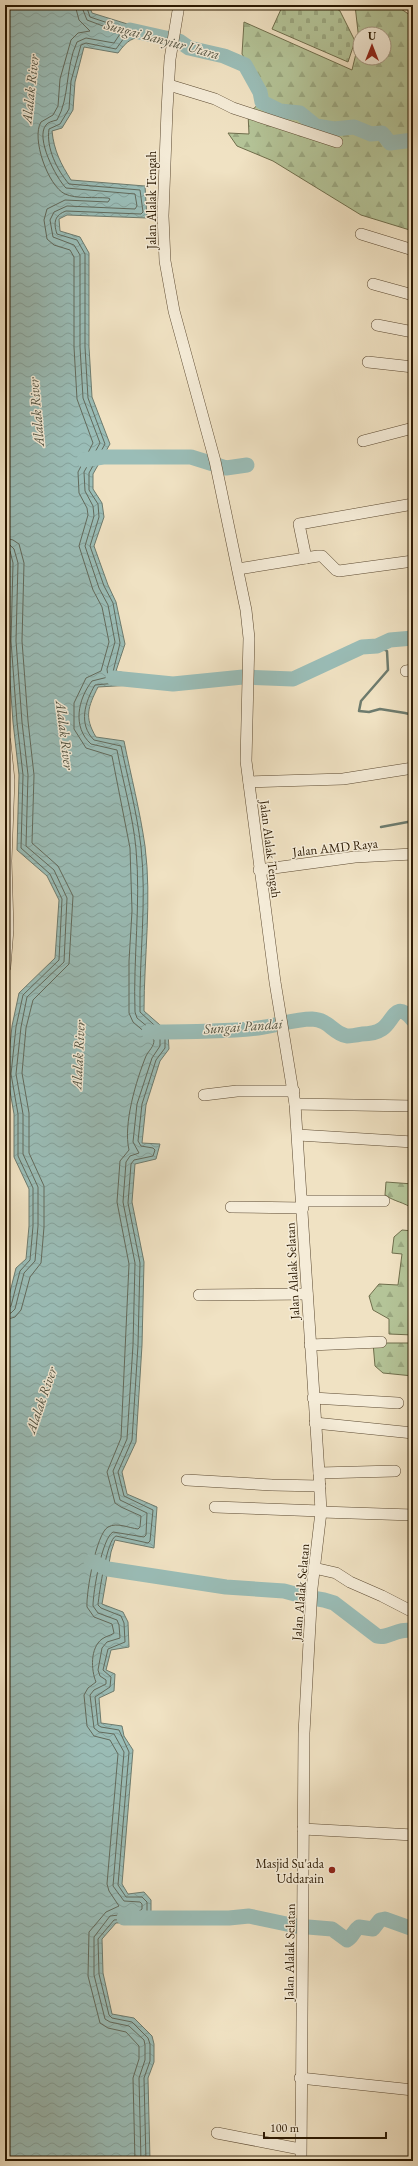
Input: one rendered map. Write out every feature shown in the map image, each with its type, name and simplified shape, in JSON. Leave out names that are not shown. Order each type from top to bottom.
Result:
[{"type":"street","name":"Jalan Alalak Tengah","points":[[179,5],[172,48],[169,85],[163,216],[166,268],[174,311],[216,465],[246,610],[249,675],[246,761],[259,870],[282,1024]]},
{"type":"street","points":[[169,85],[215,98],[233,108],[338,142]]},
{"type":"street","points":[[361,234],[413,250]]},
{"type":"street","points":[[373,284],[413,295]]},
{"type":"street","points":[[377,325],[413,332]]},
{"type":"street","points":[[368,362],[413,366]]},
{"type":"street","points":[[363,441],[413,428]]},
{"type":"street","points":[[306,558],[299,524],[413,504]]},
{"type":"street","points":[[238,569],[322,556],[336,570],[339,571],[413,561]]},
{"type":"street","points":[[5,741],[9,780],[6,861],[8,930],[5,967]]},
{"type":"street","points":[[249,782],[343,780],[413,768]]},
{"type":"street","name":"Jalan AMD Raya","points":[[259,870],[354,857],[413,854]]},
{"type":"street","name":"Jalan Alalak Selatan","points":[[282,1024],[294,1091],[298,1135],[321,1512],[312,1588],[304,1733],[304,1945],[300,2078],[301,2161]]},
{"type":"street","points":[[204,1095],[236,1091],[294,1091]]},
{"type":"street","points":[[295,1104],[413,1106]]},
{"type":"street","points":[[298,1135],[413,1142]]},
{"type":"street","points":[[231,1207],[384,1201]]},
{"type":"street","points":[[199,1295],[307,1294]]},
{"type":"street","points":[[310,1345],[381,1342]]},
{"type":"street","points":[[313,1398],[398,1404]]},
{"type":"street","points":[[315,1423],[413,1432]]},
{"type":"street","points":[[319,1473],[396,1471]]},
{"type":"street","points":[[187,1480],[320,1486]]},
{"type":"street","points":[[215,1507],[413,1515]]},
{"type":"street","points":[[314,1568],[336,1573],[350,1582],[413,1612]]},
{"type":"street","points":[[303,1829],[413,1835]]},
{"type":"street","points":[[300,2078],[413,2090]]},
{"type":"street","points":[[217,2133],[300,2149]]},
{"type":"green space","points":[[278,5],[331,5],[340,11],[352,35],[352,50],[348,62],[272,29],[282,7]]},
{"type":"green space","points":[[355,5],[395,5],[413,17],[413,231],[361,215],[273,161],[237,146],[228,133],[249,134],[248,114],[267,96],[242,54],[244,22],[352,70],[353,66],[392,66],[392,26],[357,26]]},
{"type":"green space","points":[[386,1182],[413,1184],[413,1209],[385,1195]]},
{"type":"green space","points":[[402,1230],[413,1231],[413,1335],[389,1334],[389,1319],[373,1310],[369,1296],[379,1284],[398,1285],[402,1254],[392,1253],[394,1237]]},
{"type":"green space","points":[[373,1343],[413,1343],[413,1376],[383,1373],[375,1366]]},
{"type":"water","name":"Alalak River","points":[[5,5],[89,5],[92,13],[150,31],[150,36],[147,38],[130,40],[118,53],[84,47],[75,82],[73,110],[62,128],[52,131],[58,157],[71,180],[145,186],[147,218],[67,215],[59,219],[60,231],[80,237],[89,253],[89,347],[92,397],[110,444],[93,474],[93,489],[102,503],[104,517],[94,546],[108,585],[116,602],[125,644],[116,671],[134,675],[132,685],[98,687],[90,706],[89,718],[92,730],[96,737],[124,741],[141,820],[147,866],[148,908],[144,1011],[168,1032],[169,1049],[160,1061],[146,1105],[142,1143],[160,1144],[156,1159],[135,1164],[132,1202],[144,1262],[142,1345],[136,1442],[122,1472],[127,1494],[157,1507],[154,1548],[115,1540],[111,1552],[102,1604],[123,1612],[128,1622],[129,1647],[111,1650],[106,1670],[115,1674],[114,1691],[99,1698],[101,1723],[122,1726],[124,1736],[133,1750],[122,1884],[128,1894],[144,1892],[151,1900],[151,1912],[142,1922],[116,1923],[102,1939],[103,1973],[112,2014],[134,2018],[152,2036],[154,2044],[154,2062],[148,2078],[150,2161],[5,2161],[5,1312],[16,1268],[26,1259],[29,1226],[29,1189],[14,1157],[14,1114],[7,1074],[12,1026],[19,993],[55,958],[59,900],[47,876],[17,850],[19,775],[13,722],[7,641],[9,563],[5,545]]},
{"type":"waterway","name":"Sungai Banyiur Utara","points":[[130,30],[179,41],[189,48],[224,56],[245,65],[260,92],[262,102],[280,111],[300,113],[316,126],[334,129],[354,127],[371,134],[382,133],[390,143],[413,140]]},
{"type":"waterway","points":[[84,460],[103,457],[191,457],[226,468],[247,465]]},
{"type":"waterway","points":[[113,678],[173,684],[243,677],[293,679],[362,647],[377,646],[390,640],[413,638]]},
{"type":"waterway","points":[[377,646],[387,651],[388,670],[361,701],[359,711],[369,712],[380,709],[409,714],[413,726]]},
{"type":"waterway","points":[[381,827],[413,821]]},
{"type":"waterway","name":"Sungai Pandai","points":[[149,1032],[204,1032],[244,1029],[312,1019],[323,1022],[338,1032],[349,1036],[380,1030],[398,1012],[402,1011],[413,1020]]},
{"type":"waterway","points":[[91,1561],[108,1569],[226,1587],[284,1591],[324,1600],[334,1603],[377,1636],[386,1636],[408,1630],[413,1631]]},
{"type":"waterway","points":[[124,1918],[229,1918],[249,1916],[296,1926],[332,1929],[347,1940],[359,1927],[373,1929],[380,1920],[385,1919],[413,1929]]},
{"type":"place","name":"Masjid Su'ada Uddarain","points":[[332,1870]]}]
